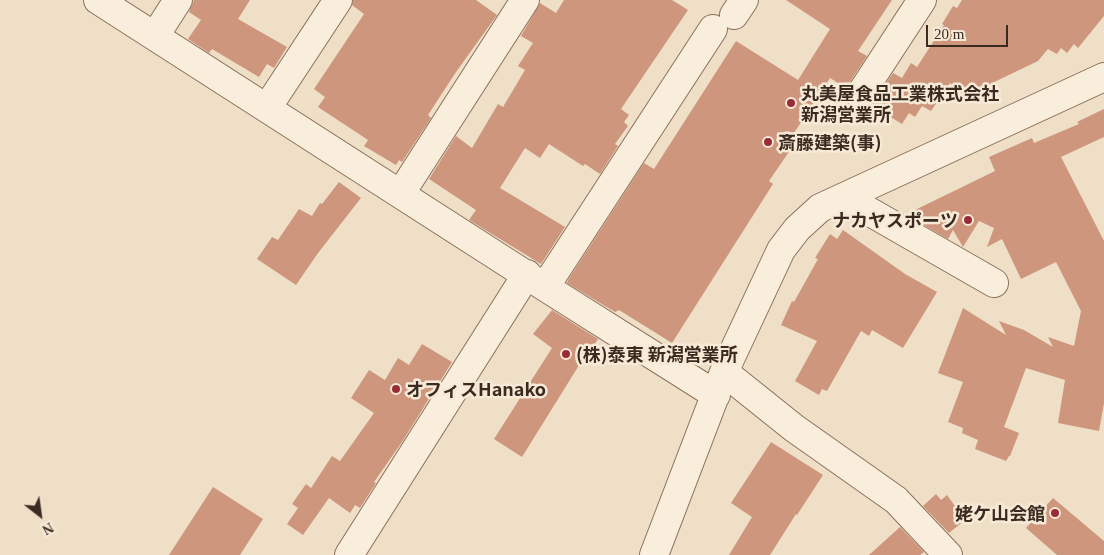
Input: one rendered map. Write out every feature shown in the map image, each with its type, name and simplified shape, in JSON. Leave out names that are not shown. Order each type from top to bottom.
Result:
[{"type":"street","points":[[98,0],[536,280],[720,383],[794,428],[896,500],[948,555]]},
{"type":"street","points":[[155,36],[178,0]]},
{"type":"street","points":[[268,108],[338,0]]},
{"type":"street","points":[[401,193],[525,0]]},
{"type":"street","points":[[860,95],[922,0]]},
{"type":"street","points":[[349,555],[536,280],[730,14]]},
{"type":"street","points":[[654,555],[720,383],[781,250],[797,229],[820,208],[1104,77]]},
{"type":"street","points":[[844,197],[994,284]]},
{"type":"building","points":[[194,0],[250,0],[238,19],[287,47],[274,68],[267,64],[259,77],[212,49],[209,53],[188,39],[201,20],[189,12]]},
{"type":"building","points":[[353,0],[476,0],[497,15],[428,115],[431,118],[402,162],[399,160],[396,165],[364,146],[368,140],[318,107],[325,97],[314,89],[364,14],[352,5]]},
{"type":"building","points":[[564,0],[672,0],[688,10],[621,109],[629,115],[624,122],[628,126],[615,144],[618,146],[600,174],[585,164],[583,166],[549,144],[540,158],[525,148],[500,188],[565,227],[541,264],[469,220],[476,210],[429,179],[456,136],[472,148],[498,104],[503,107],[525,70],[518,66],[533,43],[521,36],[540,3],[556,13]]},
{"type":"building","points":[[786,0],[892,0],[858,51],[867,56],[846,88],[830,78],[792,136],[797,140],[769,181],[773,184],[672,343],[619,310],[615,312],[567,283],[644,163],[654,169],[736,41],[798,80],[830,29]]},
{"type":"building","points":[[962,0],[1104,0],[1104,16],[1078,48],[1074,44],[1067,53],[1061,48],[1057,54],[1048,49],[1038,61],[965,96],[950,83],[931,111],[922,106],[915,117],[909,113],[902,124],[871,105],[893,73],[902,78],[911,63],[917,67],[944,25],[942,24],[953,6],[957,8]]},
{"type":"building","points":[[1104,109],[1104,137],[1061,157],[1104,241],[1104,403],[1099,431],[1058,423],[1065,380],[1026,368],[1004,427],[1019,433],[1010,456],[1006,461],[975,449],[978,440],[962,433],[963,428],[948,422],[963,382],[938,373],[963,308],[1006,335],[999,321],[1024,330],[1053,347],[1048,337],[1074,346],[1081,311],[1056,262],[1021,279],[1002,239],[987,247],[994,228],[979,221],[963,247],[953,230],[948,239],[910,217],[915,210],[995,171],[989,157],[1032,138],[1034,143],[1079,124],[1077,122]]},
{"type":"building","points":[[339,182],[361,198],[318,253],[296,285],[257,259],[272,237],[278,240],[299,209],[312,216],[320,203],[322,204]]},
{"type":"building","points":[[843,230],[905,274],[937,292],[903,348],[872,330],[869,336],[861,331],[827,391],[822,389],[819,395],[795,381],[817,341],[781,325],[792,301],[794,302],[818,259],[815,258],[830,234],[837,239]]},
{"type":"building","points":[[552,310],[598,339],[588,355],[586,354],[522,457],[494,439],[552,348],[533,334]]},
{"type":"building","points":[[422,344],[452,362],[402,442],[374,482],[376,483],[360,508],[355,505],[350,513],[329,498],[303,535],[287,524],[298,508],[292,504],[306,484],[311,488],[332,456],[340,461],[374,413],[351,398],[369,370],[385,380],[398,358],[409,365]]},
{"type":"building","points":[[771,442],[823,475],[770,555],[729,555],[752,517],[731,503]]},
{"type":"building","points":[[213,487],[263,519],[240,555],[169,555]]},
{"type":"building","points":[[936,494],[941,500],[947,495],[965,520],[949,533],[923,506]]},
{"type":"building","name":"姥ケ山会館","points":[[1053,498],[1104,541],[1104,555],[1057,555],[1026,528]]},
{"type":"building","points":[[900,527],[924,552],[920,555],[869,555]]},
{"type":"place","name":"丸美屋食品工業株式会社 新潟営業所","points":[[791,103]]},
{"type":"place","name":"斎藤建築(事)","points":[[768,142]]},
{"type":"place","name":"ナカヤスポーツ","points":[[968,220]]},
{"type":"place","name":"(株)泰東 新潟営業所","points":[[566,354]]},
{"type":"place","name":"オフィスHanako","points":[[396,389]]},
{"type":"place","name":"姥ケ山会館","points":[[1055,513]]}]
